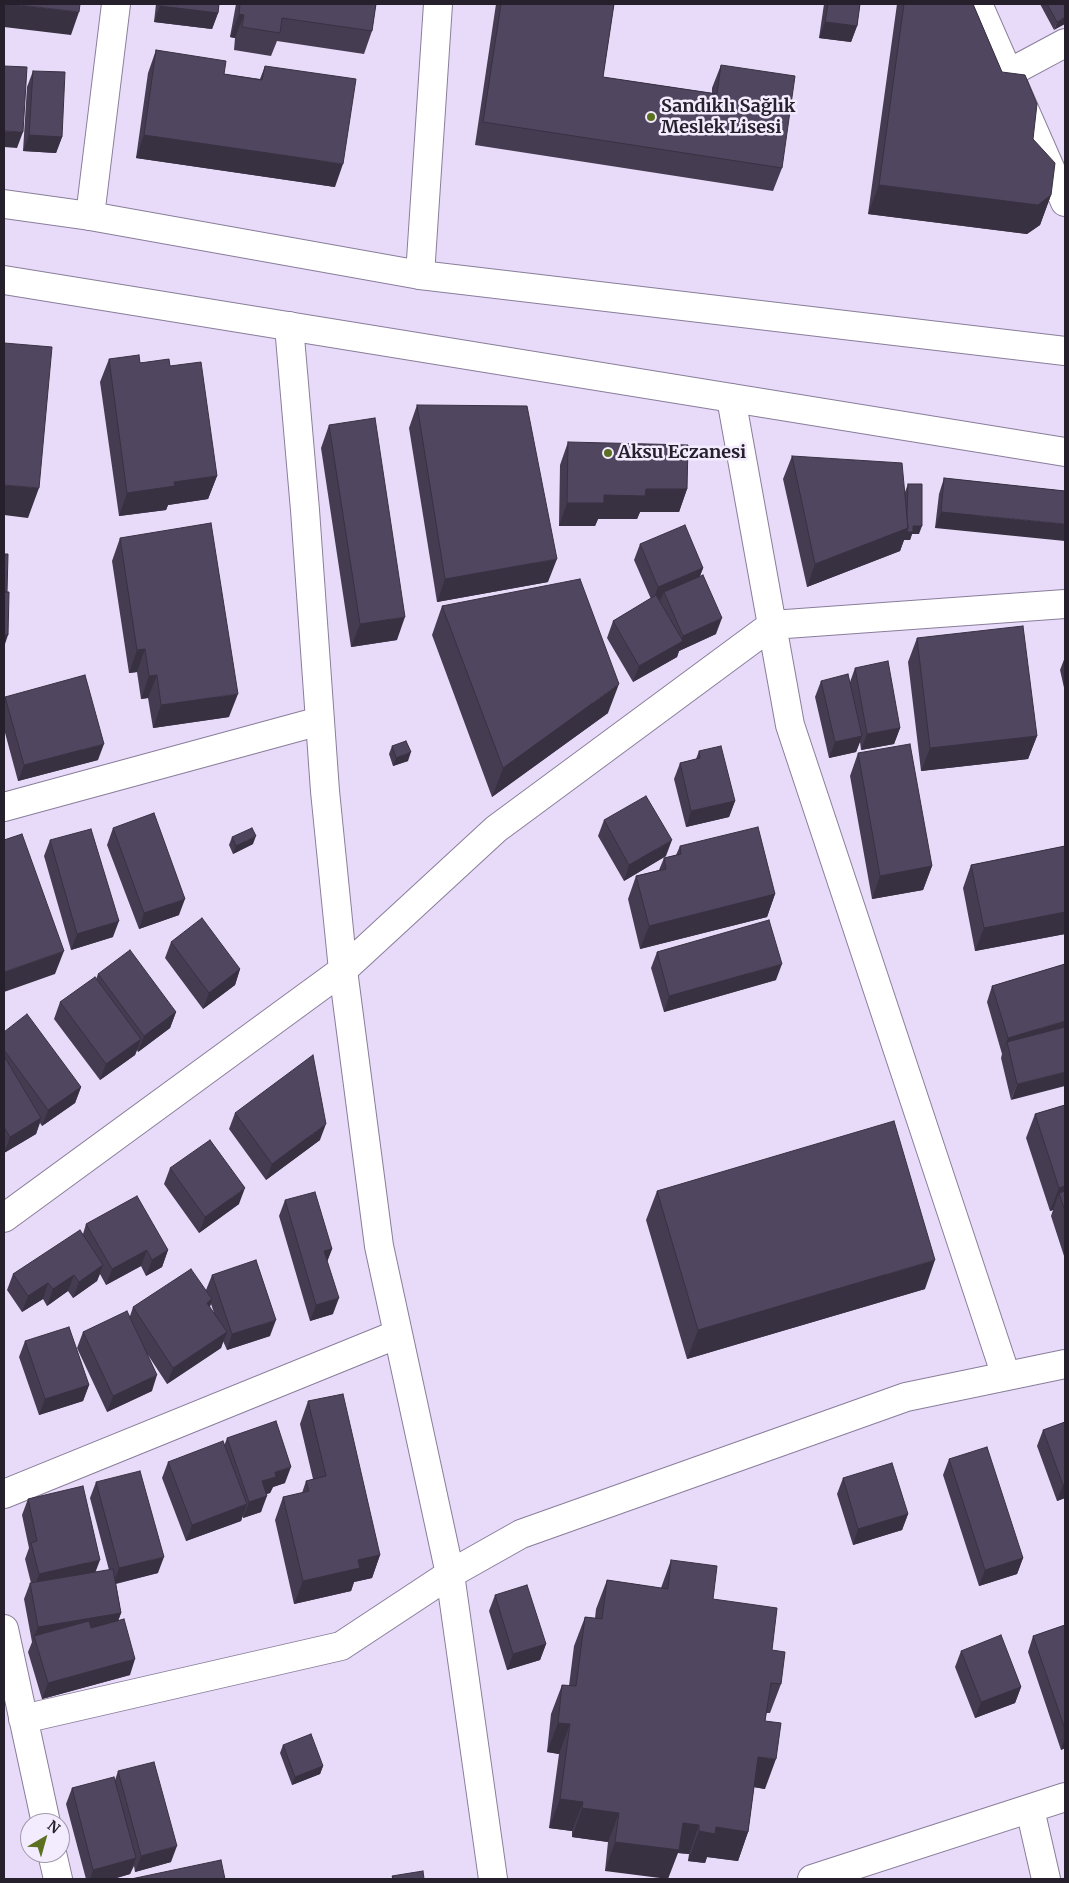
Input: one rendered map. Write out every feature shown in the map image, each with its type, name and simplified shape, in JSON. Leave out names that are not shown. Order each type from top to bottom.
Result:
[{"type":"street","points":[[90,216],[116,4]]},
{"type":"street","points":[[420,276],[438,4]]},
{"type":"street","points":[[978,4],[1065,202]]},
{"type":"street","points":[[1008,73],[1065,43]]},
{"type":"street","points":[[4,204],[90,216],[420,276],[1065,351]]},
{"type":"street","points":[[4,280],[1065,452]]},
{"type":"street","points":[[288,326],[305,510],[320,721],[343,970],[380,1246],[450,1574],[493,1879]]},
{"type":"street","points":[[731,398],[790,726],[1006,1376]]},
{"type":"street","points":[[4,1218],[343,970],[496,829],[772,625],[1065,604]]},
{"type":"street","points":[[4,807],[320,721]]},
{"type":"street","points":[[4,1494],[398,1334]]},
{"type":"street","points":[[23,1718],[342,1646],[450,1574],[521,1534],[906,1397],[1065,1364]]},
{"type":"street","points":[[4,1629],[44,1813]]},
{"type":"street","points":[[812,1879],[1065,1797]]},
{"type":"street","points":[[1030,1808],[1046,1879]]},
{"type":"street","points":[[54,1863],[58,1879]]},
{"type":"street","points":[[1058,1879],[1065,1877]]},
{"type":"building","points":[[11,4],[80,4],[79,12]]},
{"type":"building","points":[[160,4],[219,4],[218,13],[160,6]]},
{"type":"building","points":[[240,4],[376,4],[372,31],[282,18],[280,33],[242,27],[244,15],[239,14]]},
{"type":"building","points":[[501,4],[614,4],[603,77],[717,94],[721,65],[795,76],[782,168],[483,122]]},
{"type":"building","points":[[828,4],[860,4],[857,26],[825,22]]},
{"type":"building","points":[[904,4],[973,4],[1002,72],[1025,75],[1037,104],[1033,139],[1055,163],[1051,195],[1038,205],[879,185]]},
{"type":"building","points":[[1047,4],[1065,4],[1065,17],[1057,22]]},
{"type":"building","points":[[156,50],[226,61],[224,74],[262,80],[265,66],[356,79],[343,164],[144,135]]},
{"type":"building","points":[[4,66],[27,67],[23,132],[4,131]]},
{"type":"building","points":[[33,71],[65,72],[62,137],[29,135]]},
{"type":"building","points":[[4,343],[52,347],[39,488],[4,485]]},
{"type":"building","points":[[139,355],[140,363],[169,359],[170,366],[201,362],[217,476],[174,482],[175,486],[127,493],[109,359]]},
{"type":"building","points":[[417,405],[527,406],[557,559],[445,579]]},
{"type":"building","points":[[375,418],[405,617],[360,624],[329,425]]},
{"type":"building","points":[[568,442],[688,445],[687,489],[646,489],[645,496],[604,495],[604,503],[567,503]]},
{"type":"building","points":[[792,456],[902,463],[908,528],[815,564]]},
{"type":"building","points":[[944,478],[1065,491],[1065,524],[941,512]]},
{"type":"building","points":[[908,484],[922,484],[922,526],[913,526],[913,532],[907,532]]},
{"type":"building","points":[[211,523],[238,694],[161,705],[157,675],[149,676],[145,649],[137,650],[120,538]]},
{"type":"building","points":[[685,525],[703,568],[658,587],[640,544]]},
{"type":"building","points":[[4,554],[8,554],[7,592],[4,592]]},
{"type":"building","points":[[703,575],[722,618],[683,636],[664,592]]},
{"type":"building","points":[[580,579],[619,684],[503,768],[442,606]]},
{"type":"building","points":[[4,592],[9,592],[8,635],[4,635]]},
{"type":"building","points":[[656,595],[683,641],[639,666],[613,621]]},
{"type":"building","points":[[1023,626],[1037,736],[930,748],[917,638]]},
{"type":"building","points":[[888,661],[900,728],[867,734],[855,668]]},
{"type":"building","points":[[848,674],[862,736],[835,742],[821,681]]},
{"type":"building","points":[[85,675],[104,744],[24,765],[5,697]]},
{"type":"building","points":[[406,741],[411,752],[396,758],[392,746]]},
{"type":"building","points":[[910,744],[932,866],[880,876],[858,753]]},
{"type":"building","points":[[721,746],[735,801],[691,811],[680,763],[700,758],[699,751]]},
{"type":"building","points":[[646,796],[672,840],[629,865],[604,820]]},
{"type":"building","points":[[154,813],[185,899],[144,913],[113,828]]},
{"type":"building","points":[[758,827],[775,894],[649,926],[636,876],[666,869],[664,858],[681,854],[680,846]]},
{"type":"building","points":[[252,828],[256,836],[236,846],[232,837]]},
{"type":"building","points":[[91,829],[119,921],[77,934],[50,840]]},
{"type":"building","points":[[22,834],[64,951],[4,972],[4,840]]},
{"type":"building","points":[[1065,846],[1065,912],[984,928],[971,865]]},
{"type":"building","points":[[202,918],[240,969],[209,993],[171,942]]},
{"type":"building","points":[[769,920],[782,964],[669,996],[657,952]]},
{"type":"building","points":[[130,950],[176,1012],[144,1036],[98,974]]},
{"type":"building","points":[[1065,964],[1065,1021],[1008,1038],[992,986]]},
{"type":"building","points":[[95,977],[141,1039],[106,1064],[60,1002]]},
{"type":"building","points":[[27,1014],[81,1087],[48,1110],[4,1050],[4,1032]]},
{"type":"building","points":[[1065,1027],[1065,1072],[1017,1084],[1007,1042]]},
{"type":"building","points":[[313,1055],[326,1124],[272,1164],[235,1113]]},
{"type":"building","points":[[4,1056],[41,1118],[10,1137],[4,1127]]},
{"type":"building","points":[[1065,1105],[1065,1186],[1059,1188],[1035,1114]]},
{"type":"building","points":[[894,1121],[935,1260],[698,1330],[657,1191]]},
{"type":"building","points":[[210,1140],[245,1188],[205,1217],[170,1168]]},
{"type":"building","points":[[1065,1191],[1065,1211],[1059,1193]]},
{"type":"building","points":[[315,1192],[332,1249],[324,1251],[339,1298],[316,1305],[285,1200]]},
{"type":"building","points":[[137,1196],[168,1250],[152,1260],[147,1250],[112,1269],[86,1224]]},
{"type":"building","points":[[80,1230],[103,1265],[79,1282],[74,1275],[53,1289],[48,1283],[28,1296],[13,1274]]},
{"type":"building","points":[[256,1260],[276,1320],[232,1334],[212,1275]]},
{"type":"building","points":[[191,1269],[212,1299],[207,1303],[227,1332],[173,1368],[133,1307]]},
{"type":"building","points":[[127,1311],[157,1375],[113,1396],[83,1332]]},
{"type":"building","points":[[69,1327],[89,1385],[45,1399],[25,1341]]},
{"type":"building","points":[[343,1394],[380,1555],[358,1560],[360,1568],[303,1581],[283,1497],[309,1491],[306,1481],[326,1476],[308,1401]]},
{"type":"building","points":[[276,1421],[291,1467],[275,1472],[276,1477],[262,1481],[267,1496],[249,1502],[227,1438]]},
{"type":"building","points":[[1065,1422],[1065,1484],[1063,1485],[1043,1430]]},
{"type":"building","points":[[223,1441],[247,1504],[192,1525],[168,1462]]},
{"type":"building","points":[[987,1447],[1023,1558],[985,1570],[949,1459]]},
{"type":"building","points":[[892,1463],[908,1514],[858,1529],[843,1478]]},
{"type":"building","points":[[140,1471],[164,1557],[119,1568],[96,1482]]},
{"type":"building","points":[[83,1486],[100,1560],[39,1574],[31,1543],[37,1541],[28,1499]]},
{"type":"building","points":[[671,1560],[717,1566],[713,1599],[777,1608],[772,1650],[785,1652],[781,1684],[771,1683],[765,1721],[781,1723],[776,1759],[758,1757],[748,1832],[716,1827],[715,1834],[699,1831],[699,1825],[683,1823],[679,1850],[615,1842],[619,1813],[582,1808],[583,1802],[560,1799],[570,1724],[558,1723],[562,1685],[576,1686],[585,1617],[602,1619],[607,1580],[668,1589]]},
{"type":"building","points":[[113,1569],[121,1613],[38,1627],[30,1583]]},
{"type":"building","points":[[527,1585],[546,1644],[513,1654],[495,1595]]},
{"type":"building","points":[[124,1619],[135,1659],[48,1683],[34,1636],[89,1621],[91,1628]]},
{"type":"building","points":[[1065,1625],[1065,1729],[1033,1636]]},
{"type":"building","points":[[1001,1635],[1021,1687],[981,1702],[961,1651]]},
{"type":"building","points":[[311,1734],[323,1766],[295,1777],[283,1745]]},
{"type":"building","points":[[154,1762],[177,1846],[141,1856],[118,1771]]},
{"type":"building","points":[[114,1777],[136,1858],[93,1870],[72,1788]]},
{"type":"building","points":[[221,1860],[225,1879],[131,1879]]},
{"type":"building","points":[[423,1871],[424,1879],[393,1879],[392,1876]]},
{"type":"place","name":"Sandıklı Sağlık Meslek Lisesi","points":[[651,117]]},
{"type":"place","name":"Aksu Eczanesi","points":[[608,453]]}]
